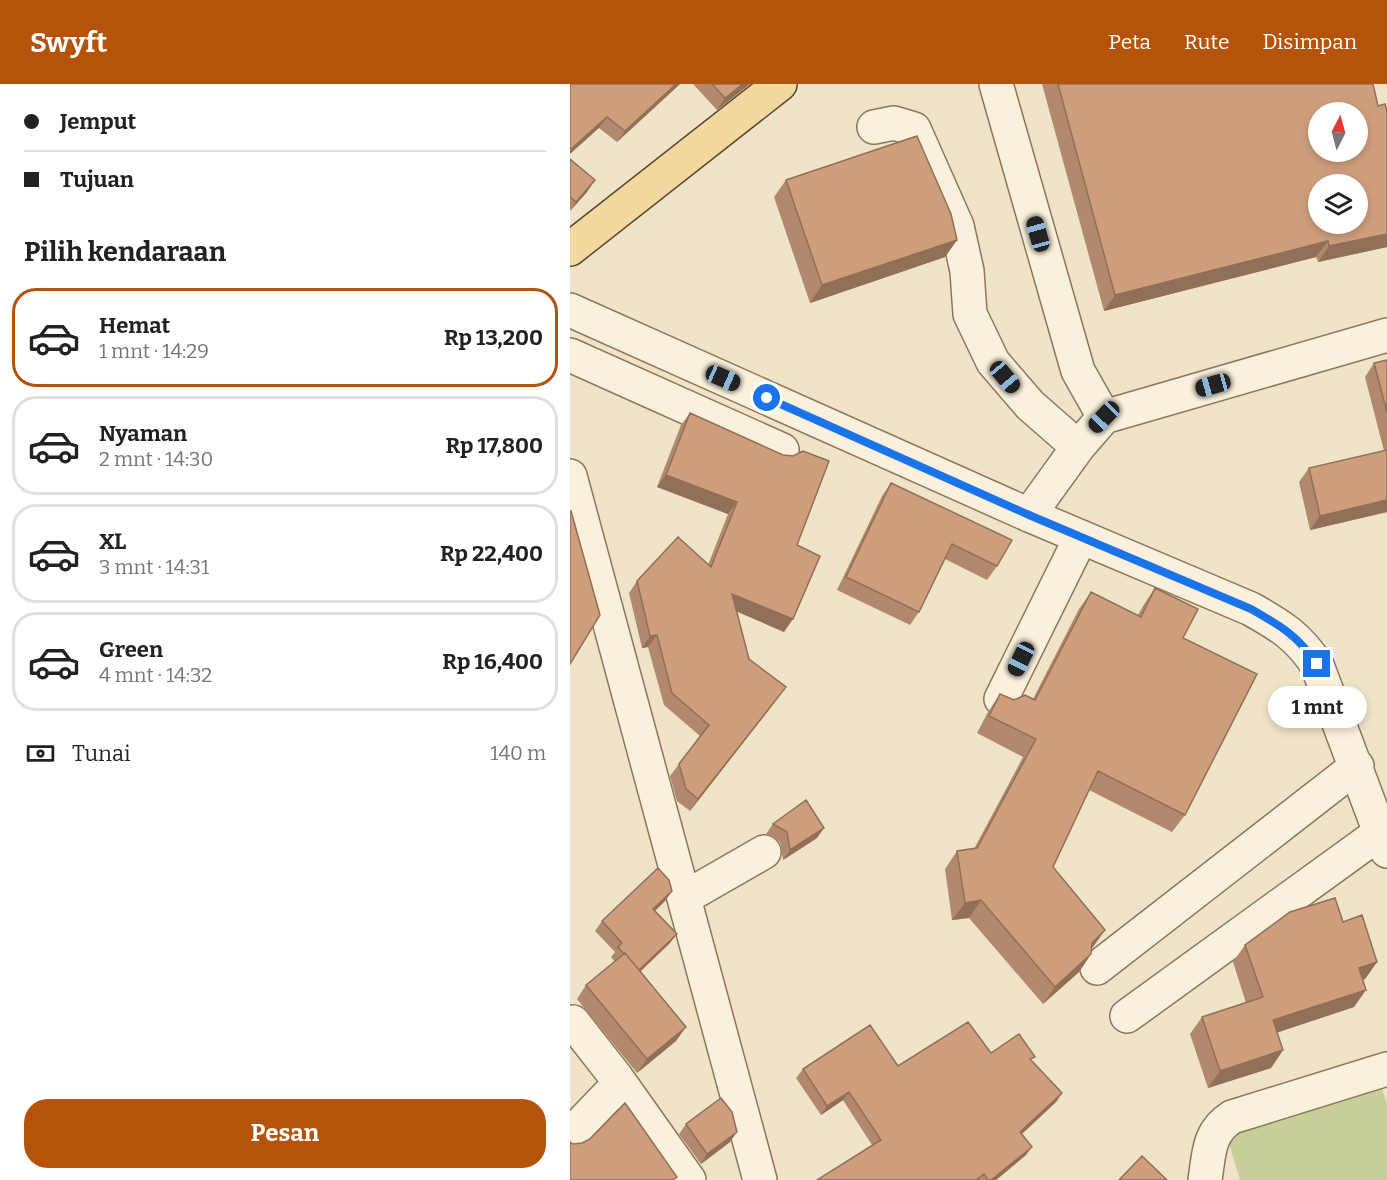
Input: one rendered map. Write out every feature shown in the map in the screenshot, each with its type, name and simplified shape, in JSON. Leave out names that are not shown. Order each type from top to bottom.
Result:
[{"type":"main road","points":[[570,249],[780,84]]},
{"type":"street","points":[[996,84],[1078,371],[1104,417]]},
{"type":"street","points":[[874,127],[894,123],[914,129],[957,226],[967,271],[970,314],[993,362],[1030,405],[1077,447]]},
{"type":"street","points":[[570,310],[1029,515],[1251,609],[1284,627],[1304,644],[1317,664],[1384,842],[1127,1016]]},
{"type":"street","points":[[1029,515],[1077,447],[1104,417],[1387,335]]},
{"type":"street","points":[[570,354],[782,450]]},
{"type":"street","points":[[570,476],[760,1180]]},
{"type":"street","points":[[1001,699],[1081,537]]},
{"type":"street","points":[[1097,968],[1357,766]]},
{"type":"street","points":[[684,898],[764,852]]},
{"type":"street","points":[[573,1022],[688,1180]]},
{"type":"street","points":[[1205,1180],[1213,1136],[1219,1125],[1232,1117],[1387,1069]]},
{"type":"street","points":[[570,1135],[619,1084]]},
{"type":"green space","points":[[1381,1085],[1387,1104],[1387,1180],[1240,1180],[1226,1134]]},
{"type":"building","points":[[570,84],[676,84],[625,131],[607,117],[570,150]]},
{"type":"building","points":[[712,84],[743,84],[725,98]]},
{"type":"building","points":[[1058,84],[1373,84],[1378,106],[1385,104],[1387,111],[1387,234],[1329,246],[1328,241],[1115,295]]},
{"type":"building","points":[[917,136],[951,214],[957,240],[822,285],[786,180]]},
{"type":"building","points":[[570,159],[595,180],[576,202],[570,197]]},
{"type":"building","points":[[1387,360],[1387,412],[1374,363]]},
{"type":"building","points":[[690,413],[783,455],[793,456],[803,451],[829,461],[797,545],[820,556],[793,619],[732,594],[749,659],[786,687],[698,799],[686,789],[679,764],[709,725],[672,693],[657,635],[650,636],[637,581],[678,537],[711,567],[737,502],[666,475]]},
{"type":"building","points":[[1387,450],[1387,500],[1320,516],[1309,468]]},
{"type":"building","points":[[891,483],[1012,540],[997,566],[952,544],[919,612],[846,577]]},
{"type":"building","points":[[570,512],[600,615],[570,664]]},
{"type":"building","points":[[1155,588],[1198,609],[1183,638],[1257,674],[1185,815],[1098,771],[1053,867],[1105,930],[1092,943],[1091,954],[1055,987],[981,900],[965,903],[957,851],[977,848],[1036,739],[989,716],[1000,694],[1014,700],[1025,695],[1035,700],[1091,592],[1141,617]]},
{"type":"building","points":[[806,800],[824,828],[790,850],[787,832],[773,824]]},
{"type":"building","points":[[658,868],[669,880],[672,891],[653,909],[677,934],[639,970],[618,947],[622,943],[602,921]]},
{"type":"building","points":[[1335,898],[1343,922],[1362,915],[1377,962],[1359,968],[1366,990],[1273,1020],[1283,1050],[1220,1071],[1202,1017],[1263,997],[1245,945],[1290,912]]},
{"type":"building","points":[[625,953],[686,1027],[647,1059],[586,985]]},
{"type":"building","points":[[968,1022],[991,1053],[1019,1034],[1035,1057],[1030,1059],[1062,1093],[1020,1132],[1032,1147],[991,1180],[988,1180],[984,1174],[976,1180],[817,1180],[881,1140],[849,1092],[827,1106],[803,1069],[870,1025],[898,1066]]},
{"type":"building","points":[[721,1098],[732,1112],[737,1132],[707,1154],[686,1124]]},
{"type":"building","points":[[625,1103],[677,1177],[673,1180],[570,1180],[570,1142],[582,1143],[590,1139]]},
{"type":"building","points":[[1142,1156],[1167,1180],[1119,1180]]},
{"type":"route","points":[[767,398],[1029,515],[1251,609],[1284,627],[1304,644],[1317,664]]}]
